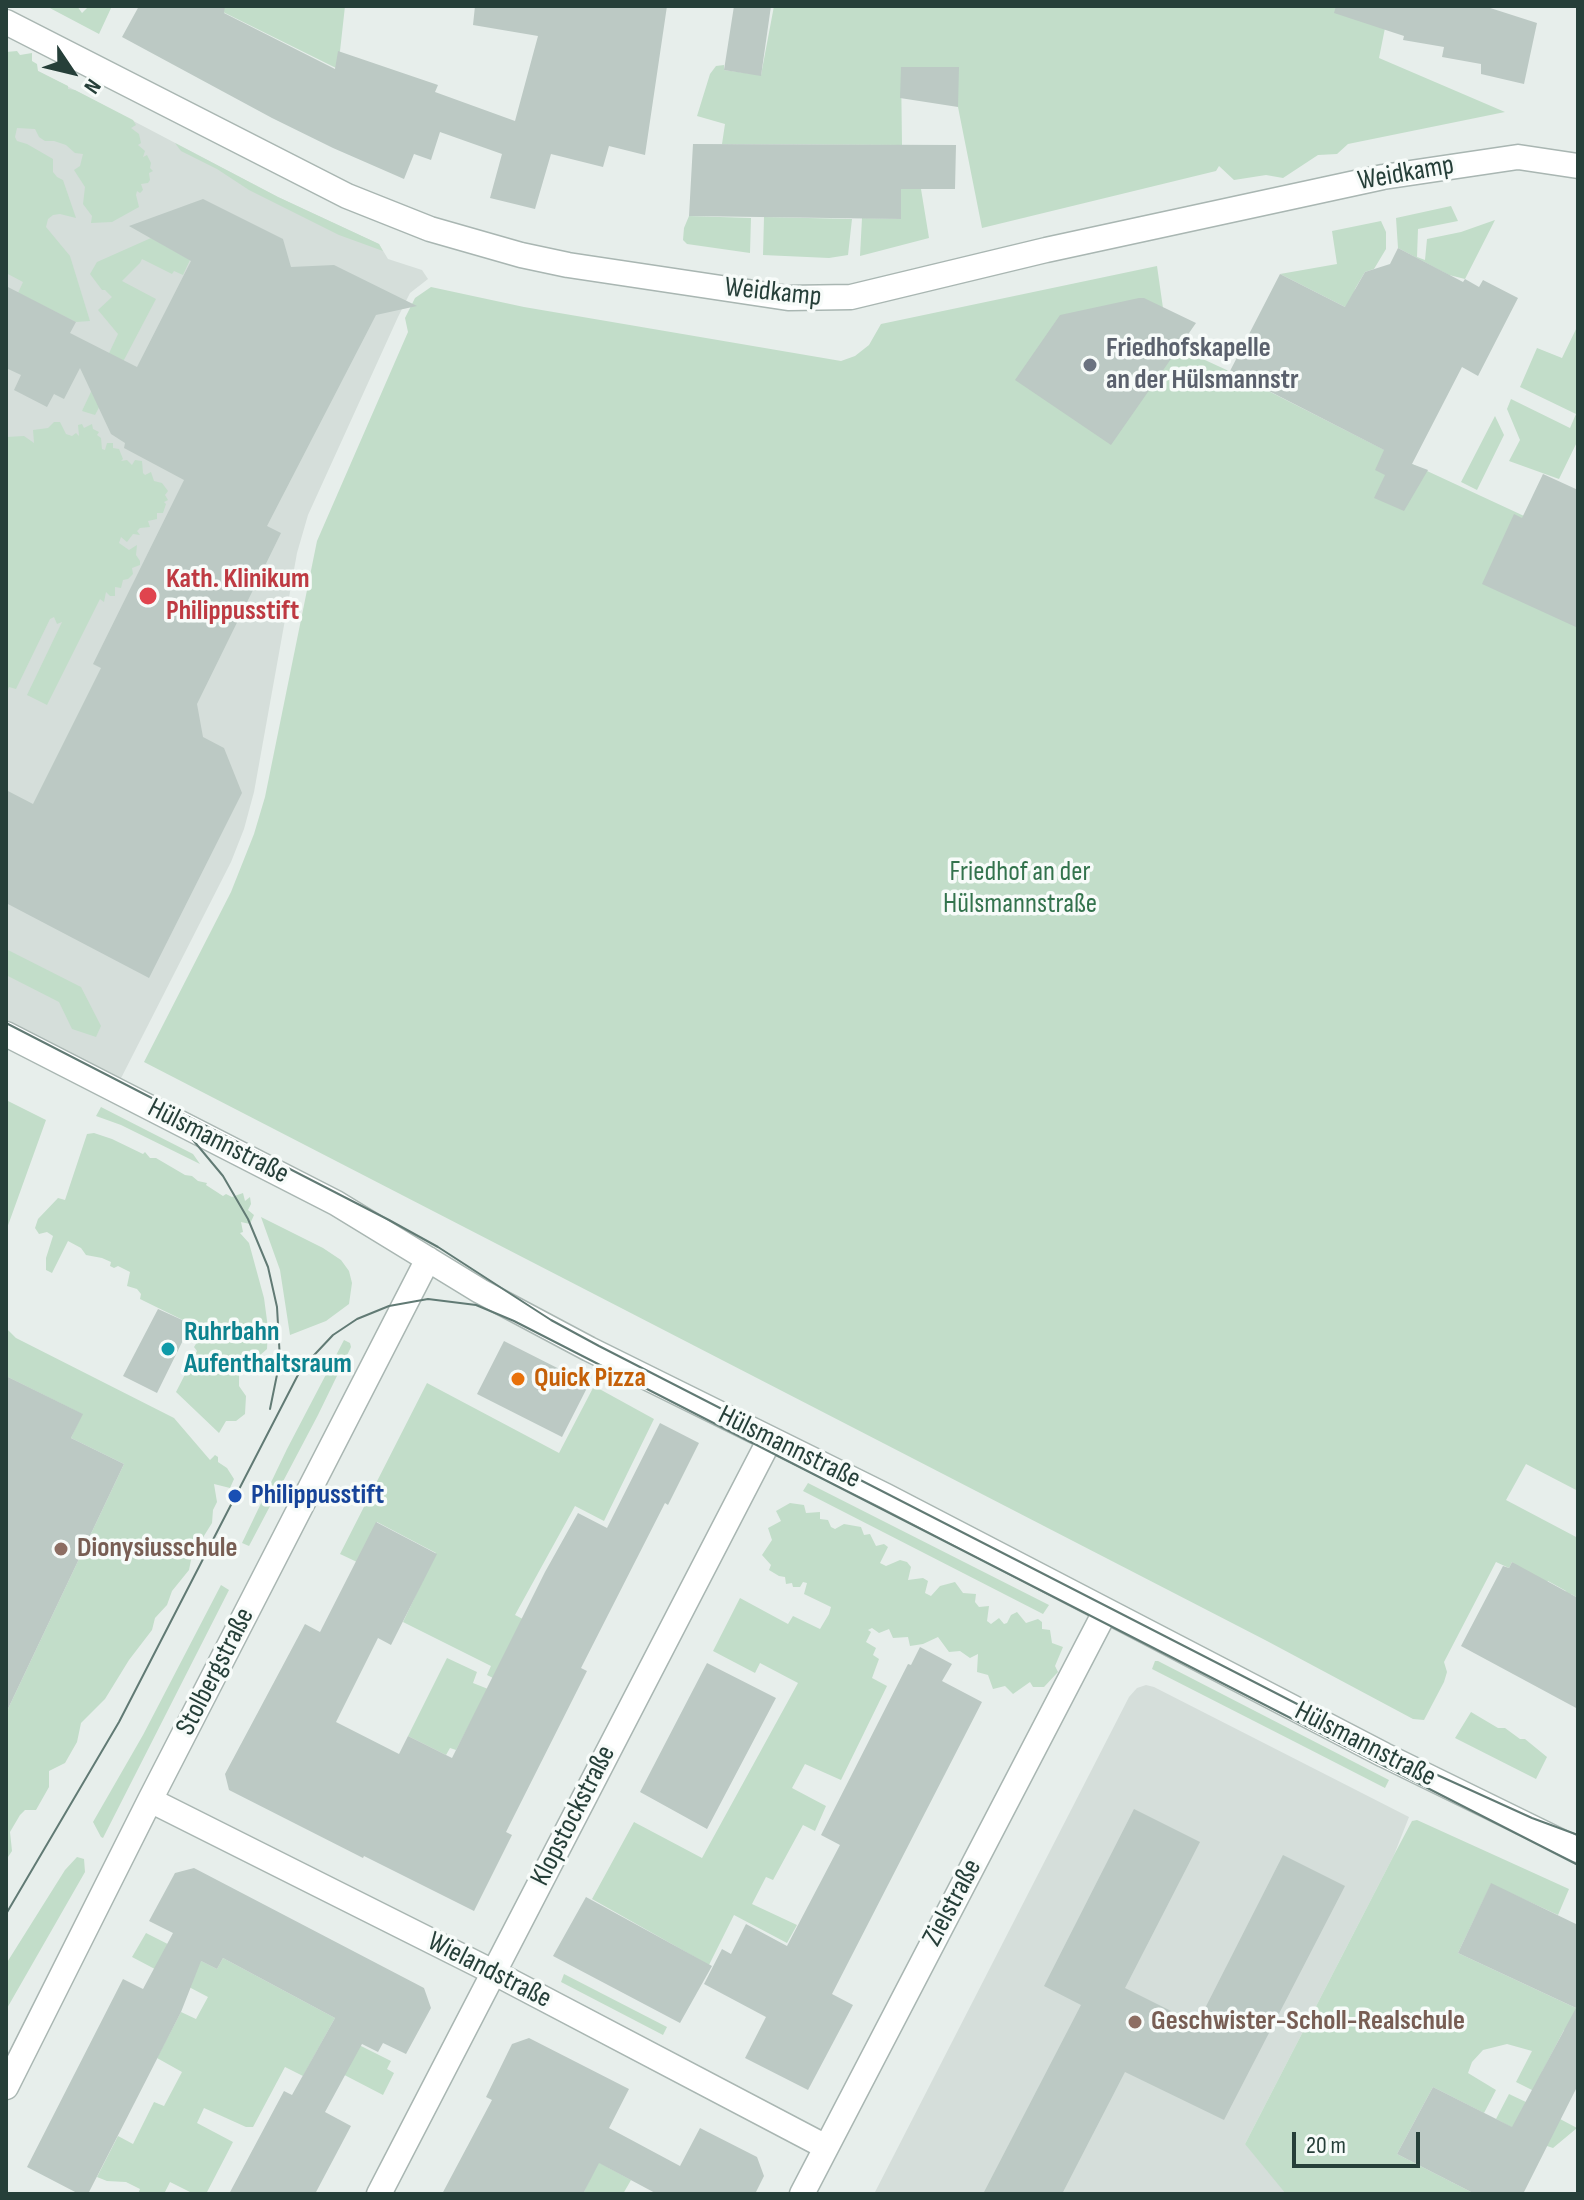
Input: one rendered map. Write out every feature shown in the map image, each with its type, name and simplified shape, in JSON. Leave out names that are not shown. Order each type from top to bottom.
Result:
[{"type":"street","name":"Weidkamp","points":[[6,22],[265,155],[399,218],[521,255],[618,274],[788,298],[856,297],[1092,240],[1383,177],[1518,157],[1578,166]]},
{"type":"street","name":"Hülsmannstraße","points":[[6,1034],[336,1203],[550,1329],[886,1496],[1396,1761],[1578,1850]]},
{"type":"street","name":"Stolbergstraße","points":[[6,2087],[428,1259]]},
{"type":"street","name":"Klopstockstraße","points":[[379,2194],[770,1439]]},
{"type":"street","name":"Zielstraße","points":[[802,2194],[1105,1612]]},
{"type":"street","name":"Wielandstraße","points":[[150,1800],[493,1972],[826,2147]]},
{"type":"shaded area","name":"Kath. Klinikum Philippusstift","points":[[6,54],[278,197],[379,244],[388,259],[422,270],[428,279],[410,293],[308,515],[297,553],[254,792],[244,829],[231,862],[115,1090],[6,1034]]},
{"type":"shaded area","name":"Geschwister-Scholl-Realschule","points":[[1146,1685],[1409,1817],[1394,1855],[1245,2144],[1367,2194],[874,2194],[1129,1697],[1137,1688]]},
{"type":"green space","points":[[46,6],[77,6],[82,13],[89,6],[112,6],[99,34]]},
{"type":"green space","points":[[216,6],[345,6],[338,69],[217,9]]},
{"type":"green space","points":[[774,6],[1369,6],[1385,28],[1379,58],[1505,112],[1348,144],[1337,154],[1318,155],[1283,178],[1266,175],[1234,180],[1219,166],[1216,171],[982,228],[958,107],[958,67],[901,67],[902,145],[722,144],[725,124],[697,116],[710,74],[716,66],[724,65],[724,70],[761,75]]},
{"type":"green space","points":[[17,51],[20,55],[32,53],[32,61],[37,64],[38,71],[68,86],[68,89],[133,120],[136,125],[131,128],[139,134],[141,143],[138,145],[145,151],[143,157],[147,155],[151,163],[153,171],[149,173],[150,180],[141,184],[143,190],[140,193],[137,191],[139,207],[112,222],[91,223],[92,216],[83,204],[85,187],[74,170],[80,166],[83,154],[75,153],[66,145],[45,141],[35,129],[17,128],[17,141],[53,159],[53,172],[63,180],[76,218],[53,215],[46,227],[70,256],[90,321],[76,322],[18,293],[23,282],[6,273],[6,52]]},
{"type":"green space","points":[[175,143],[278,197],[379,244],[383,251],[339,235],[249,190],[181,151]]},
{"type":"green space","points":[[901,189],[921,189],[929,238],[860,256],[862,218],[901,219]]},
{"type":"green space","points":[[1451,206],[1458,221],[1418,229],[1417,257],[1425,260],[1427,239],[1461,232],[1495,220],[1465,279],[1449,275],[1398,248],[1396,218]]},
{"type":"green space","points":[[689,216],[751,218],[750,253],[687,244],[683,240]]},
{"type":"green space","points":[[764,217],[852,219],[848,255],[829,258],[763,255]]},
{"type":"green space","points":[[1381,221],[1386,232],[1386,249],[1374,269],[1365,272],[1355,289],[1351,310],[1280,274],[1337,264],[1332,231]]},
{"type":"green space","points":[[151,238],[190,260],[183,275],[174,271],[172,274],[142,259],[122,281],[156,299],[95,415],[82,411],[118,334],[98,310],[112,297],[90,274],[97,262]]},
{"type":"green space","name":"Friedhof an der Hülsmannstraße","points":[[1157,266],[1168,343],[1412,464],[1578,541],[1578,1491],[1526,1464],[1506,1500],[1578,1538],[1578,1598],[1571,1594],[1568,1599],[1566,1591],[1548,1581],[1544,1586],[1512,1562],[1509,1568],[1496,1562],[1444,1662],[1447,1672],[1444,1682],[1424,1720],[1413,1719],[144,1062],[231,892],[254,834],[265,797],[317,541],[408,332],[405,318],[415,298],[431,287],[524,307],[841,361],[855,356],[869,345],[881,324]]},
{"type":"green space","points":[[1578,325],[1578,440],[1559,479],[1509,461],[1520,440],[1507,409],[1511,399],[1570,428],[1576,414],[1520,387],[1537,348],[1562,358]]},
{"type":"green space","points":[[1495,416],[1504,435],[1477,490],[1461,482]]},
{"type":"green space","points":[[54,422],[60,422],[66,434],[72,436],[76,433],[79,436],[78,425],[82,424],[84,428],[92,424],[93,429],[99,432],[97,435],[101,438],[102,449],[105,450],[107,443],[113,443],[113,448],[119,449],[121,461],[127,460],[132,465],[135,460],[142,461],[143,473],[151,472],[154,481],[162,483],[168,491],[165,495],[168,500],[164,502],[163,513],[157,513],[157,519],[148,521],[150,527],[137,531],[140,535],[133,534],[127,542],[121,537],[119,543],[129,550],[137,545],[136,555],[140,565],[132,568],[133,574],[123,580],[121,588],[115,587],[115,596],[106,592],[104,602],[100,599],[47,705],[27,695],[62,622],[57,624],[54,617],[50,619],[16,689],[9,687],[6,694],[6,437],[24,436],[34,443],[33,430],[48,428]]},
{"type":"green space","points":[[6,949],[81,987],[101,1026],[96,1037],[72,1029],[59,1002],[6,975]]},
{"type":"green space","points":[[6,1100],[46,1120],[6,1231]]},
{"type":"green space","points":[[101,1107],[193,1154],[200,1164],[96,1116]]},
{"type":"green space","points":[[94,1133],[143,1154],[145,1152],[150,1158],[156,1158],[185,1175],[207,1183],[223,1196],[243,1193],[245,1201],[250,1197],[248,1210],[254,1215],[250,1224],[241,1222],[243,1232],[240,1233],[249,1243],[264,1298],[267,1349],[239,1374],[239,1386],[246,1396],[245,1414],[236,1421],[226,1421],[219,1433],[176,1392],[197,1351],[194,1347],[201,1336],[189,1329],[191,1324],[140,1299],[137,1289],[127,1286],[130,1272],[110,1266],[111,1262],[102,1258],[86,1255],[81,1248],[68,1241],[52,1273],[46,1270],[46,1258],[53,1236],[47,1232],[39,1234],[35,1228],[38,1219],[58,1198],[65,1200],[87,1134]]},
{"type":"green space","points":[[261,1217],[341,1260],[349,1271],[352,1283],[349,1304],[326,1321],[290,1335],[280,1270]]},
{"type":"green space","points":[[6,1328],[16,1338],[174,1418],[210,1460],[215,1455],[218,1457],[218,1462],[227,1468],[234,1479],[230,1488],[214,1484],[217,1502],[212,1523],[192,1555],[189,1570],[172,1591],[167,1605],[155,1618],[152,1630],[105,1699],[81,1723],[77,1742],[65,1763],[49,1771],[49,1787],[36,1810],[25,1810],[20,1815],[10,1832],[12,1851],[6,1860],[6,1713],[124,1464],[71,1438],[82,1414],[6,1376]]},
{"type":"green space","points":[[344,1340],[351,1347],[318,1415],[249,1546],[242,1543],[287,1449]]},
{"type":"green space","points":[[427,1383],[559,1453],[594,1386],[654,1419],[604,1521],[575,1506],[515,1615],[550,1633],[493,1678],[487,1675],[491,1666],[403,1622],[436,1553],[377,1522],[357,1562],[340,1554]]},
{"type":"green space","points":[[808,1483],[1049,1605],[1043,1614],[803,1491]]},
{"type":"green space","points":[[790,1503],[804,1505],[806,1513],[820,1512],[820,1519],[828,1520],[835,1529],[844,1524],[861,1527],[864,1535],[870,1534],[876,1546],[884,1544],[888,1547],[880,1563],[886,1566],[900,1560],[907,1562],[911,1567],[908,1580],[923,1578],[928,1581],[925,1593],[931,1596],[940,1586],[955,1582],[963,1593],[976,1594],[975,1602],[979,1607],[989,1606],[987,1621],[991,1624],[999,1618],[1004,1624],[1007,1623],[1011,1615],[1017,1612],[1026,1623],[1038,1619],[1042,1622],[1042,1629],[1050,1630],[1052,1643],[1063,1647],[1055,1666],[1058,1672],[1044,1687],[1033,1687],[1030,1682],[1013,1694],[1005,1686],[993,1689],[988,1675],[977,1672],[978,1654],[970,1658],[960,1651],[949,1652],[938,1637],[910,1646],[908,1637],[893,1638],[889,1629],[879,1633],[872,1628],[868,1630],[871,1632],[866,1642],[876,1648],[873,1655],[879,1659],[872,1678],[887,1686],[841,1780],[805,1764],[792,1788],[826,1806],[815,1831],[803,1825],[773,1880],[766,1877],[752,1904],[797,1925],[787,1943],[734,1915],[709,1965],[592,1899],[634,1822],[702,1858],[798,1683],[760,1663],[755,1673],[713,1651],[740,1598],[788,1624],[793,1616],[820,1629],[829,1614],[831,1607],[804,1594],[807,1583],[803,1582],[800,1587],[786,1584],[785,1577],[769,1570],[771,1565],[762,1555],[772,1540],[768,1528],[781,1521],[776,1511]]},
{"type":"green space","points":[[221,1585],[229,1590],[103,1838],[93,1822],[143,1735]]},
{"type":"green space","points":[[447,1658],[477,1672],[473,1683],[488,1689],[456,1750],[450,1748],[446,1755],[408,1736]]},
{"type":"green space","points":[[1155,1661],[1389,1780],[1385,1788],[1152,1669]]},
{"type":"green space","points":[[1471,1712],[1525,1739],[1547,1757],[1536,1779],[1455,1738]]},
{"type":"green space","points":[[1417,1820],[1569,1889],[1558,1915],[1491,1884],[1458,1953],[1578,2009],[1577,2033],[1564,2030],[1542,2072],[1548,2098],[1516,2082],[1532,2051],[1507,2044],[1483,2050],[1472,2062],[1468,2073],[1496,2090],[1484,2113],[1433,2087],[1397,2154],[1475,2194],[1286,2194],[1245,2144],[1412,1821]]},
{"type":"green space","points":[[77,1857],[84,1859],[85,1872],[6,2010],[6,1964],[65,1870]]},
{"type":"green space","points":[[146,1933],[217,1969],[223,1958],[335,2018],[303,2076],[285,2067],[253,2127],[246,2127],[204,2108],[197,2123],[233,2142],[206,2194],[194,2194],[170,2182],[164,2194],[138,2194],[140,2189],[126,2182],[97,2177],[118,2136],[133,2144],[154,2102],[164,2106],[182,2072],[157,2058],[181,2012],[196,2019],[208,1997],[132,1957]]},
{"type":"green space","points":[[564,1974],[667,2027],[663,2035],[561,1982]]},
{"type":"green space","points":[[345,2038],[391,2061],[387,2069],[394,2073],[383,2095],[329,2067]]},
{"type":"green space","points":[[1509,2094],[1577,2128],[1553,2148],[1547,2146],[1496,2119]]},
{"type":"green space","points":[[598,2162],[631,2180],[623,2194],[583,2194]]},
{"type":"building","points":[[139,6],[225,6],[224,13],[335,69],[338,51],[438,85],[435,92],[515,121],[538,36],[473,25],[475,6],[667,6],[645,155],[609,146],[603,167],[551,154],[535,209],[490,198],[502,154],[440,132],[431,160],[414,154],[404,179],[272,118],[122,37]]},
{"type":"building","points":[[734,6],[771,6],[761,76],[724,70]]},
{"type":"building","points":[[1336,6],[1484,6],[1537,23],[1524,84],[1481,74],[1481,64],[1442,57],[1444,47],[1403,40],[1404,36],[1334,13]]},
{"type":"building","points":[[901,67],[959,67],[958,107],[900,98]]},
{"type":"building","points":[[693,144],[956,145],[955,189],[901,189],[901,219],[689,216]]},
{"type":"building","points":[[203,199],[283,239],[291,267],[334,265],[417,306],[376,315],[267,526],[281,533],[197,704],[203,737],[224,748],[242,793],[149,978],[6,903],[6,790],[33,804],[101,668],[93,664],[184,480],[124,448],[125,443],[111,434],[80,368],[64,399],[54,394],[47,407],[14,390],[21,375],[6,368],[6,286],[76,322],[70,333],[137,367],[191,261],[129,226]]},
{"type":"building","points":[[1398,248],[1463,282],[1465,279],[1479,287],[1483,280],[1518,298],[1478,376],[1462,367],[1412,464],[1428,470],[1404,511],[1374,498],[1385,475],[1375,470],[1384,450],[1230,371],[1280,274],[1345,307],[1365,272],[1390,264]]},
{"type":"building","name":"Friedhofskapelle an der Hülsmannstr","points":[[1139,298],[1196,323],[1111,445],[1015,380],[1060,315]]},
{"type":"building","points":[[1543,474],[1578,490],[1578,628],[1482,584],[1514,514],[1522,518]]},
{"type":"building","name":"Ruhrbahn Aufenthaltsraum","points":[[158,1309],[191,1324],[157,1393],[123,1376]]},
{"type":"building","points":[[504,1341],[589,1384],[562,1437],[477,1394]]},
{"type":"building","points":[[6,1376],[83,1414],[71,1438],[124,1464],[6,1713]]},
{"type":"building","points":[[660,1423],[699,1443],[581,1668],[587,1671],[506,1832],[512,1835],[474,1911],[229,1790],[225,1774],[305,1624],[320,1632],[376,1522],[437,1554],[391,1645],[378,1638],[336,1722],[399,1754],[408,1736],[452,1758],[578,1513],[607,1528]]},
{"type":"building","points":[[1512,1562],[1578,1598],[1578,1709],[1461,1646],[1503,1566],[1509,1568]]},
{"type":"building","points":[[920,1647],[952,1664],[942,1681],[982,1702],[832,1994],[853,2005],[808,2090],[745,2058],[766,2017],[704,1984],[722,1949],[731,1954],[746,1924],[787,1946],[840,1845],[821,1835],[908,1664],[911,1665]]},
{"type":"building","points":[[707,1663],[776,1698],[707,1829],[640,1792]]},
{"type":"building","points":[[1134,1809],[1200,1842],[1125,1988],[1197,2024],[1283,1855],[1345,1886],[1224,2120],[1125,2072],[1062,2194],[983,2194],[1081,2005],[1044,1986]]},
{"type":"building","points":[[194,1868],[424,1988],[431,2008],[406,2054],[383,2043],[378,2052],[362,2044],[325,2112],[351,2126],[315,2194],[229,2194],[284,2091],[292,2095],[335,2018],[223,1958],[217,1969],[201,1961],[181,2012],[88,2194],[79,2194],[27,2167],[123,1979],[143,1989],[173,1933],[149,1921],[175,1873]]},
{"type":"building","points":[[1491,1883],[1578,1925],[1578,2085],[1523,2194],[1475,2194],[1397,2154],[1433,2087],[1512,2127],[1576,2008],[1458,1953]]},
{"type":"building","points":[[586,1897],[712,1966],[680,2023],[553,1956]]},
{"type":"building","points":[[529,2038],[629,2089],[609,2128],[680,2166],[700,2128],[757,2157],[764,2176],[755,2194],[657,2194],[599,2163],[583,2194],[442,2194],[492,2100],[486,2097],[512,2044]]},
{"type":"tram line","points":[[6,1023],[389,1220],[438,1247],[551,1320],[599,1346],[1422,1768],[1532,1818],[1578,1835]]},
{"type":"tram line","points":[[162,1111],[193,1140],[223,1176],[248,1219],[268,1267],[277,1307],[280,1360],[270,1409]]},
{"type":"tram line","points":[[6,1914],[119,1722],[301,1369],[333,1335],[357,1319],[389,1306],[428,1299],[476,1305],[514,1321],[1578,1865]]},
{"type":"place","name":"Friedhofskapelle an der Hülsmannstr","points":[[1090,365]]},
{"type":"place","name":"Kath. Klinikum Philippusstift","points":[[148,596]]},
{"type":"place","name":"Ruhrbahn Aufenthaltsraum","points":[[168,1349]]},
{"type":"place","name":"Quick Pizza","points":[[518,1379]]},
{"type":"place","name":"Philippusstift","points":[[235,1496]]},
{"type":"place","name":"Dionysiusschule","points":[[61,1549]]},
{"type":"place","name":"Geschwister-Scholl-Realschule","points":[[1135,2022]]}]
